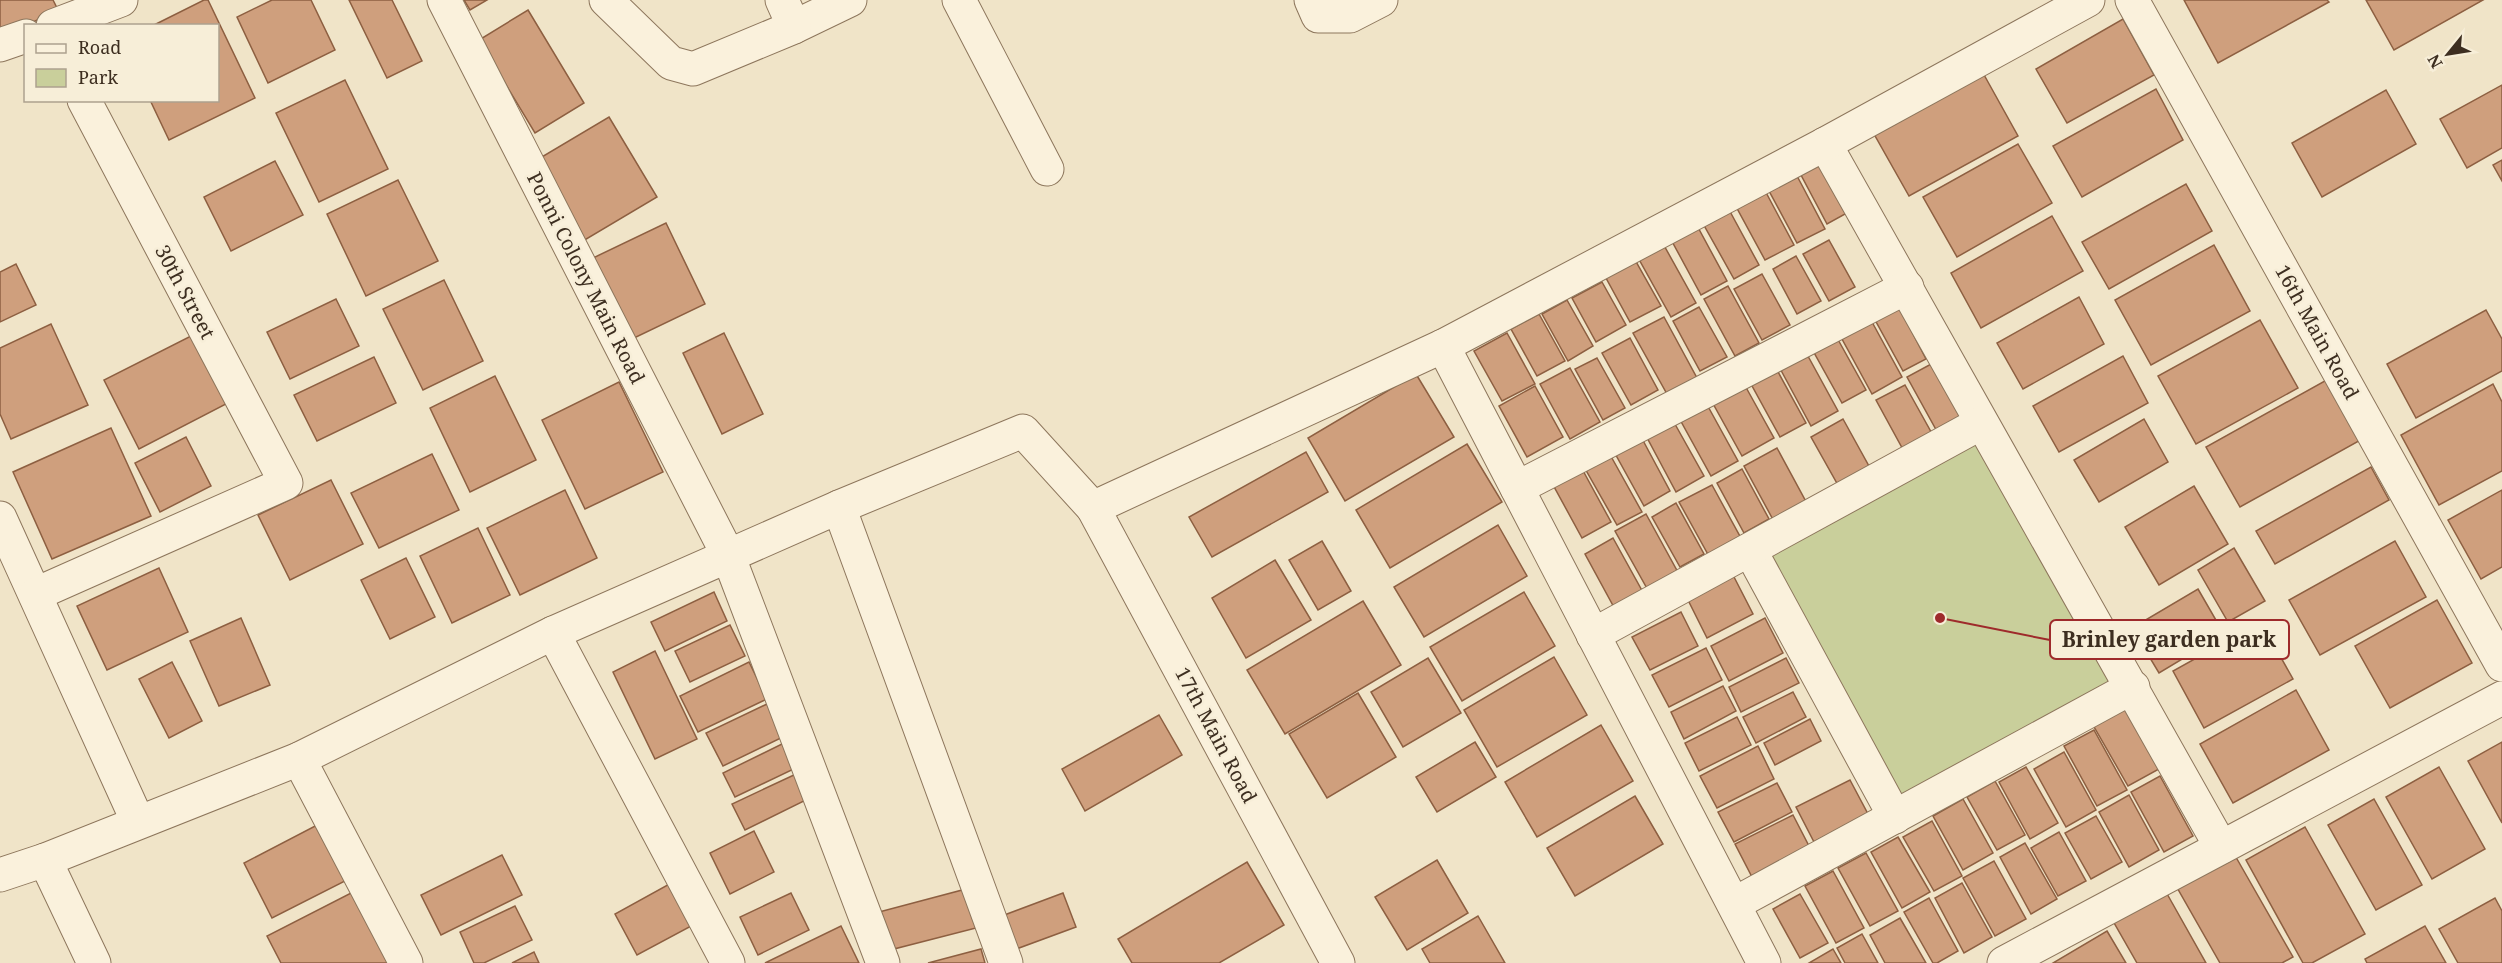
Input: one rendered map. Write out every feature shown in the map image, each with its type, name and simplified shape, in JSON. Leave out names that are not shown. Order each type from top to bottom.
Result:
[{"type":"street","points":[[58,24],[121,0]]},
{"type":"street","name":"Ponni Colony Main Road","points":[[444,0],[728,555],[883,963]]},
{"type":"street","points":[[606,0],[671,63],[693,69],[788,14],[850,0]]},
{"type":"street","points":[[959,0],[1047,169]]},
{"type":"street","points":[[1311,0],[1318,16],[1350,16],[1381,0]]},
{"type":"street","points":[[1093,508],[1443,346],[1825,144],[2088,0]]},
{"type":"street","name":"16th Main Road","points":[[2132,0],[2502,665]]},
{"type":"street","points":[[0,45],[24,37]]},
{"type":"street","name":"30th Street","points":[[36,594],[286,483],[85,102]]},
{"type":"street","points":[[1825,144],[1981,423],[2133,687],[2221,847]]},
{"type":"street","points":[[1517,488],[1907,287]]},
{"type":"street","points":[[1443,346],[1764,963]]},
{"type":"street","points":[[1593,635],[1981,423]]},
{"type":"street","name":"17th Main Road","points":[[839,507],[1023,431],[1093,508],[1338,963]]},
{"type":"street","points":[[0,875],[45,860],[299,759],[553,633],[839,507],[1006,963]]},
{"type":"street","points":[[0,518],[138,822]]},
{"type":"street","points":[[1750,550],[1895,817]]},
{"type":"street","points":[[553,633],[728,963]]},
{"type":"street","points":[[1734,904],[2133,687]]},
{"type":"street","points":[[2004,963],[2502,698]]},
{"type":"street","points":[[299,759],[405,963]]},
{"type":"street","points":[[45,860],[94,963]]},
{"type":"green space","points":[[1981,423],[2133,687],[1895,817],[1750,550]]},
{"type":"building","points":[[0,0],[53,0],[58,10],[29,24],[24,24],[24,26],[0,38]]},
{"type":"building","points":[[208,0],[255,98],[169,140],[151,102],[219,102],[219,24],[156,24]]},
{"type":"building","points":[[272,0],[311,0],[335,50],[268,83],[237,17]]},
{"type":"building","points":[[349,0],[392,0],[422,61],[387,78]]},
{"type":"building","points":[[464,0],[487,0],[470,10]]},
{"type":"building","points":[[2184,0],[2327,0],[2329,2],[2218,63]]},
{"type":"building","points":[[2366,0],[2483,0],[2394,50]]},
{"type":"building","points":[[528,10],[584,103],[535,133],[479,40]]},
{"type":"building","points":[[2123,19],[2154,75],[2067,123],[2036,69]]},
{"type":"building","points":[[1983,73],[2018,136],[1909,196],[1874,134]]},
{"type":"building","points":[[345,80],[388,169],[319,202],[276,113]]},
{"type":"building","points":[[2502,85],[2502,148],[2467,168],[2440,119]]},
{"type":"building","points":[[2156,89],[2183,140],[2082,197],[2053,146]]},
{"type":"building","points":[[2386,90],[2416,144],[2322,197],[2292,143]]},
{"type":"building","points":[[609,117],[657,197],[583,241],[535,161]]},
{"type":"building","points":[[2018,144],[2052,203],[1957,257],[1923,197]]},
{"type":"building","points":[[1829,160],[1856,208],[1827,224],[1801,175]]},
{"type":"building","points":[[2502,160],[2502,181],[2493,165]]},
{"type":"building","points":[[275,161],[303,215],[231,251],[204,197]]},
{"type":"building","points":[[1796,174],[1825,229],[1797,243],[1768,189]]},
{"type":"building","points":[[398,180],[438,261],[366,296],[327,214]]},
{"type":"building","points":[[2186,184],[2212,231],[2109,289],[2082,242]]},
{"type":"building","points":[[1762,185],[1794,245],[1765,260],[1733,201]]},
{"type":"building","points":[[1727,206],[1759,265],[1734,279],[1701,220]]},
{"type":"building","points":[[2052,216],[2083,271],[1981,328],[1951,273]]},
{"type":"building","points":[[1694,220],[1727,281],[1701,295],[1668,234]]},
{"type":"building","points":[[666,223],[705,304],[632,339],[593,258]]},
{"type":"building","points":[[1661,240],[1696,303],[1671,317],[1636,254]]},
{"type":"building","points":[[1829,240],[1855,287],[1829,301],[1803,254]]},
{"type":"building","points":[[2214,245],[2250,311],[2151,365],[2115,300]]},
{"type":"building","points":[[1630,251],[1661,306],[1630,322],[1600,267]]},
{"type":"building","points":[[1796,256],[1821,301],[1797,314],[1773,269]]},
{"type":"building","points":[[16,264],[36,305],[0,322],[0,272]]},
{"type":"building","points":[[1762,274],[1790,325],[1762,340],[1734,289]]},
{"type":"building","points":[[444,280],[483,361],[423,390],[383,309]]},
{"type":"building","points":[[1602,282],[1626,325],[1596,342],[1572,298]]},
{"type":"building","points":[[1728,286],[1759,343],[1735,356],[1704,299]]},
{"type":"building","points":[[2079,297],[2104,344],[2023,389],[1997,343]]},
{"type":"building","points":[[336,299],[359,346],[290,379],[267,332]]},
{"type":"building","points":[[1567,300],[1593,346],[1568,361],[1542,314]]},
{"type":"building","points":[[1898,305],[1926,359],[1903,371],[1874,318]]},
{"type":"building","points":[[1699,307],[1727,357],[1700,371],[1673,321]]},
{"type":"building","points":[[2486,310],[2502,339],[2502,371],[2416,418],[2387,364]]},
{"type":"building","points":[[1539,314],[1565,361],[1537,376],[1511,329]]},
{"type":"building","points":[[1664,317],[1697,378],[1667,394],[1633,333]]},
{"type":"building","points":[[2260,320],[2298,388],[2196,444],[2158,376]]},
{"type":"building","points":[[1872,322],[1902,377],[1872,394],[1842,339]]},
{"type":"building","points":[[51,324],[88,405],[11,439],[0,414],[0,348]]},
{"type":"building","points":[[724,333],[763,414],[722,434],[683,353]]},
{"type":"building","points":[[1507,333],[1535,384],[1502,401],[1474,351]]},
{"type":"building","points":[[191,336],[226,404],[139,449],[104,380]]},
{"type":"building","points":[[1836,336],[1866,390],[1842,403],[1812,349]]},
{"type":"building","points":[[1630,338],[1658,390],[1631,405],[1602,353]]},
{"type":"building","points":[[1803,347],[1838,411],[1811,426],[1776,361]]},
{"type":"building","points":[[2123,356],[2148,403],[2059,452],[2033,406]]},
{"type":"building","points":[[374,357],[396,403],[317,441],[294,395]]},
{"type":"building","points":[[1597,358],[1625,408],[1603,420],[1575,369]]},
{"type":"building","points":[[1933,363],[1965,421],[1939,435],[1907,377]]},
{"type":"building","points":[[1570,368],[1600,422],[1570,439],[1540,384]]},
{"type":"building","points":[[1777,370],[1806,423],[1780,437],[1751,384]]},
{"type":"building","points":[[1416,374],[1454,437],[1345,501],[1308,438]]},
{"type":"building","points":[[495,376],[536,460],[470,492],[430,408]]},
{"type":"building","points":[[2332,377],[2366,437],[2240,507],[2206,447]]},
{"type":"building","points":[[619,382],[663,472],[585,509],[542,420]]},
{"type":"building","points":[[1743,382],[1774,438],[1742,456],[1711,400]]},
{"type":"building","points":[[2493,384],[2502,402],[2502,471],[2439,505],[2401,435]]},
{"type":"building","points":[[1905,385],[1935,439],[1906,455],[1876,400]]},
{"type":"building","points":[[1535,386],[1563,437],[1527,457],[1499,406]]},
{"type":"building","points":[[1705,401],[1738,461],[1711,476],[1678,416]]},
{"type":"building","points":[[1671,417],[1704,476],[1676,492],[1644,432]]},
{"type":"building","points":[[1843,419],[1875,477],[1843,494],[1811,437]]},
{"type":"building","points":[[2144,419],[2168,462],[2099,502],[2074,460]]},
{"type":"building","points":[[111,428],[151,516],[52,559],[13,472]]},
{"type":"building","points":[[1639,433],[1670,491],[1644,506],[1612,448]]},
{"type":"building","points":[[186,437],[211,486],[160,512],[135,463]]},
{"type":"building","points":[[1467,444],[1502,502],[1390,568],[1356,510]]},
{"type":"building","points":[[1777,448],[1810,509],[1777,527],[1744,466]]},
{"type":"building","points":[[1608,451],[1642,512],[1617,525],[1583,465]]},
{"type":"building","points":[[1306,452],[1328,492],[1212,557],[1189,517]]},
{"type":"building","points":[[432,454],[459,510],[379,548],[351,493]]},
{"type":"building","points":[[1581,467],[1611,522],[1582,538],[1552,483]]},
{"type":"building","points":[[2371,467],[2389,500],[2275,564],[2256,531]]},
{"type":"building","points":[[1742,469],[1769,519],[1744,533],[1717,483]]},
{"type":"building","points":[[331,480],[363,544],[290,580],[258,515]]},
{"type":"building","points":[[1712,485],[1742,540],[1710,558],[1679,502]]},
{"type":"building","points":[[2194,486],[2228,544],[2159,585],[2125,527]]},
{"type":"building","points":[[565,490],[597,558],[520,595],[487,528]]},
{"type":"building","points":[[2502,490],[2502,567],[2481,579],[2448,520]]},
{"type":"building","points":[[1676,503],[1704,554],[1680,567],[1652,517]]},
{"type":"building","points":[[1646,514],[1680,576],[1649,592],[1615,531]]},
{"type":"building","points":[[1498,525],[1527,576],[1424,637],[1394,587]]},
{"type":"building","points":[[478,528],[510,595],[452,623],[420,556]]},
{"type":"building","points":[[1613,538],[1645,596],[1616,611],[1585,554]]},
{"type":"building","points":[[1322,541],[1351,591],[1318,610],[1289,560]]},
{"type":"building","points":[[2395,541],[2426,597],[2320,655],[2289,600]]},
{"type":"building","points":[[2234,548],[2265,601],[2228,622],[2198,570]]},
{"type":"building","points":[[406,558],[435,617],[390,639],[361,580]]},
{"type":"building","points":[[1275,560],[1311,620],[1246,658],[1212,598]]},
{"type":"building","points":[[159,568],[188,632],[107,670],[77,606]]},
{"type":"building","points":[[1733,575],[1753,614],[1707,638],[1687,598]]},
{"type":"building","points":[[2198,589],[2224,634],[2159,673],[2132,628]]},
{"type":"building","points":[[714,592],[727,621],[665,651],[651,622]]},
{"type":"building","points":[[1524,592],[1555,646],[1462,701],[1430,647]]},
{"type":"building","points":[[2437,600],[2472,663],[2390,708],[2355,646]]},
{"type":"building","points":[[1363,601],[1401,665],[1285,734],[1247,670]]},
{"type":"building","points":[[1681,612],[1698,646],[1650,670],[1632,637]]},
{"type":"building","points":[[241,618],[270,685],[219,706],[190,641]]},
{"type":"building","points":[[1765,618],[1783,653],[1729,681],[1711,646]]},
{"type":"building","points":[[2261,622],[2293,679],[2204,728],[2173,671]]},
{"type":"building","points":[[730,625],[745,656],[690,682],[675,651]]},
{"type":"building","points":[[1706,648],[1722,680],[1669,707],[1652,675]]},
{"type":"building","points":[[655,651],[697,739],[655,759],[613,672]]},
{"type":"building","points":[[1554,657],[1587,715],[1497,767],[1464,710]]},
{"type":"building","points":[[1428,658],[1461,713],[1403,747],[1371,692]]},
{"type":"building","points":[[1786,658],[1799,683],[1741,712],[1729,687]]},
{"type":"building","points":[[172,662],[202,721],[169,738],[139,679]]},
{"type":"building","points":[[749,662],[767,699],[698,732],[680,696]]},
{"type":"building","points":[[1723,686],[1736,711],[1684,739],[1671,712]]},
{"type":"building","points":[[2296,690],[2329,750],[2233,803],[2200,744]]},
{"type":"building","points":[[1793,692],[1806,717],[1756,743],[1743,717]]},
{"type":"building","points":[[1358,693],[1396,757],[1327,798],[1289,734]]},
{"type":"building","points":[[767,704],[783,737],[723,766],[706,733]]},
{"type":"building","points":[[2126,707],[2159,769],[2128,786],[2093,725]]},
{"type":"building","points":[[1159,715],[1182,755],[1085,811],[1062,769]]},
{"type":"building","points":[[1737,717],[1751,745],[1699,771],[1685,743]]},
{"type":"building","points":[[1810,719],[1821,741],[1775,765],[1764,743]]},
{"type":"building","points":[[1601,725],[1633,781],[1537,837],[1505,782]]},
{"type":"building","points":[[2094,730],[2127,790],[2097,806],[2064,746]]},
{"type":"building","points":[[786,742],[798,767],[735,797],[723,773]]},
{"type":"building","points":[[1475,742],[1496,777],[1437,812],[1416,777]]},
{"type":"building","points":[[2502,742],[2502,823],[2468,761]]},
{"type":"building","points":[[1758,746],[1774,779],[1717,808],[1700,776]]},
{"type":"building","points":[[2064,752],[2096,810],[2066,827],[2034,769]]},
{"type":"building","points":[[2026,767],[2058,823],[2030,839],[1999,782]]},
{"type":"building","points":[[2439,767],[2485,849],[2432,879],[2386,797]]},
{"type":"building","points":[[796,774],[808,799],[745,830],[732,804]]},
{"type":"building","points":[[2160,776],[2193,836],[2164,852],[2131,792]]},
{"type":"building","points":[[1850,780],[1868,814],[1814,842],[1796,807]]},
{"type":"building","points":[[1995,781],[2025,835],[1997,850],[1967,797]]},
{"type":"building","points":[[1777,783],[1792,812],[1734,842],[1718,812]]},
{"type":"building","points":[[2129,795],[2159,850],[2129,867],[2099,812]]},
{"type":"building","points":[[1635,796],[1663,844],[1575,896],[1547,848]]},
{"type":"building","points":[[1963,799],[1993,853],[1963,870],[1933,816]]},
{"type":"building","points":[[2374,799],[2422,885],[2376,910],[2328,825]]},
{"type":"building","points":[[1793,815],[1810,848],[1752,877],[1735,844]]},
{"type":"building","points":[[2096,816],[2122,862],[2091,879],[2065,833]]},
{"type":"building","points":[[1932,821],[1962,876],[1934,891],[1903,837]]},
{"type":"building","points":[[319,824],[347,880],[272,918],[244,863]]},
{"type":"building","points":[[2305,827],[2365,934],[2312,963],[2303,963],[2246,860]]},
{"type":"building","points":[[754,831],[774,872],[730,894],[710,853]]},
{"type":"building","points":[[2059,832],[2086,881],[2058,896],[2031,848]]},
{"type":"building","points":[[1898,837],[1930,892],[1902,908],[1871,852]]},
{"type":"building","points":[[2025,843],[2057,899],[2031,914],[2000,857]]},
{"type":"building","points":[[2233,852],[2293,957],[2282,963],[2220,963],[2175,884]]},
{"type":"building","points":[[1866,853],[1898,911],[1870,926],[1838,868]]},
{"type":"building","points":[[502,855],[522,895],[441,935],[421,895]]},
{"type":"building","points":[[1437,860],[1468,913],[1407,950],[1375,897]]},
{"type":"building","points":[[1994,861],[2026,919],[1995,936],[1963,878]]},
{"type":"building","points":[[1247,862],[1284,925],[1219,963],[1132,963],[1118,939]]},
{"type":"building","points":[[1833,871],[1864,928],[1836,943],[1805,886]]},
{"type":"building","points":[[673,882],[695,924],[637,955],[615,914]]},
{"type":"building","points":[[1962,883],[1992,937],[1964,953],[1935,898]]},
{"type":"building","points":[[966,889],[976,928],[890,950],[879,912]]},
{"type":"building","points":[[353,892],[388,963],[281,963],[267,936]]},
{"type":"building","points":[[2166,892],[2206,963],[2137,963],[2113,921]]},
{"type":"building","points":[[791,893],[809,930],[758,955],[740,917]]},
{"type":"building","points":[[1063,893],[1076,927],[1011,951],[999,917]]},
{"type":"building","points":[[1800,894],[1828,943],[1800,958],[1773,909]]},
{"type":"building","points":[[1929,898],[1958,951],[1937,963],[1933,963],[1904,912]]},
{"type":"building","points":[[2495,898],[2502,911],[2502,963],[2458,963],[2439,929]]},
{"type":"building","points":[[515,906],[532,940],[484,963],[474,963],[460,932]]},
{"type":"building","points":[[1478,916],[1505,963],[1430,963],[1422,949]]},
{"type":"building","points":[[1900,918],[1926,963],[1885,963],[1870,935]]},
{"type":"building","points":[[841,926],[859,963],[765,963]]},
{"type":"building","points":[[2425,926],[2446,963],[2367,963],[2365,959]]},
{"type":"building","points":[[2107,931],[2126,963],[2053,963]]},
{"type":"building","points":[[1862,934],[1878,963],[1845,963],[1837,948]]},
{"type":"building","points":[[981,949],[985,963],[928,963]]},
{"type":"building","points":[[1833,949],[1841,963],[1809,963]]},
{"type":"building","points":[[534,952],[539,963],[512,963]]},
{"type":"place","name":"Brinley garden park","points":[[1940,618]]}]
